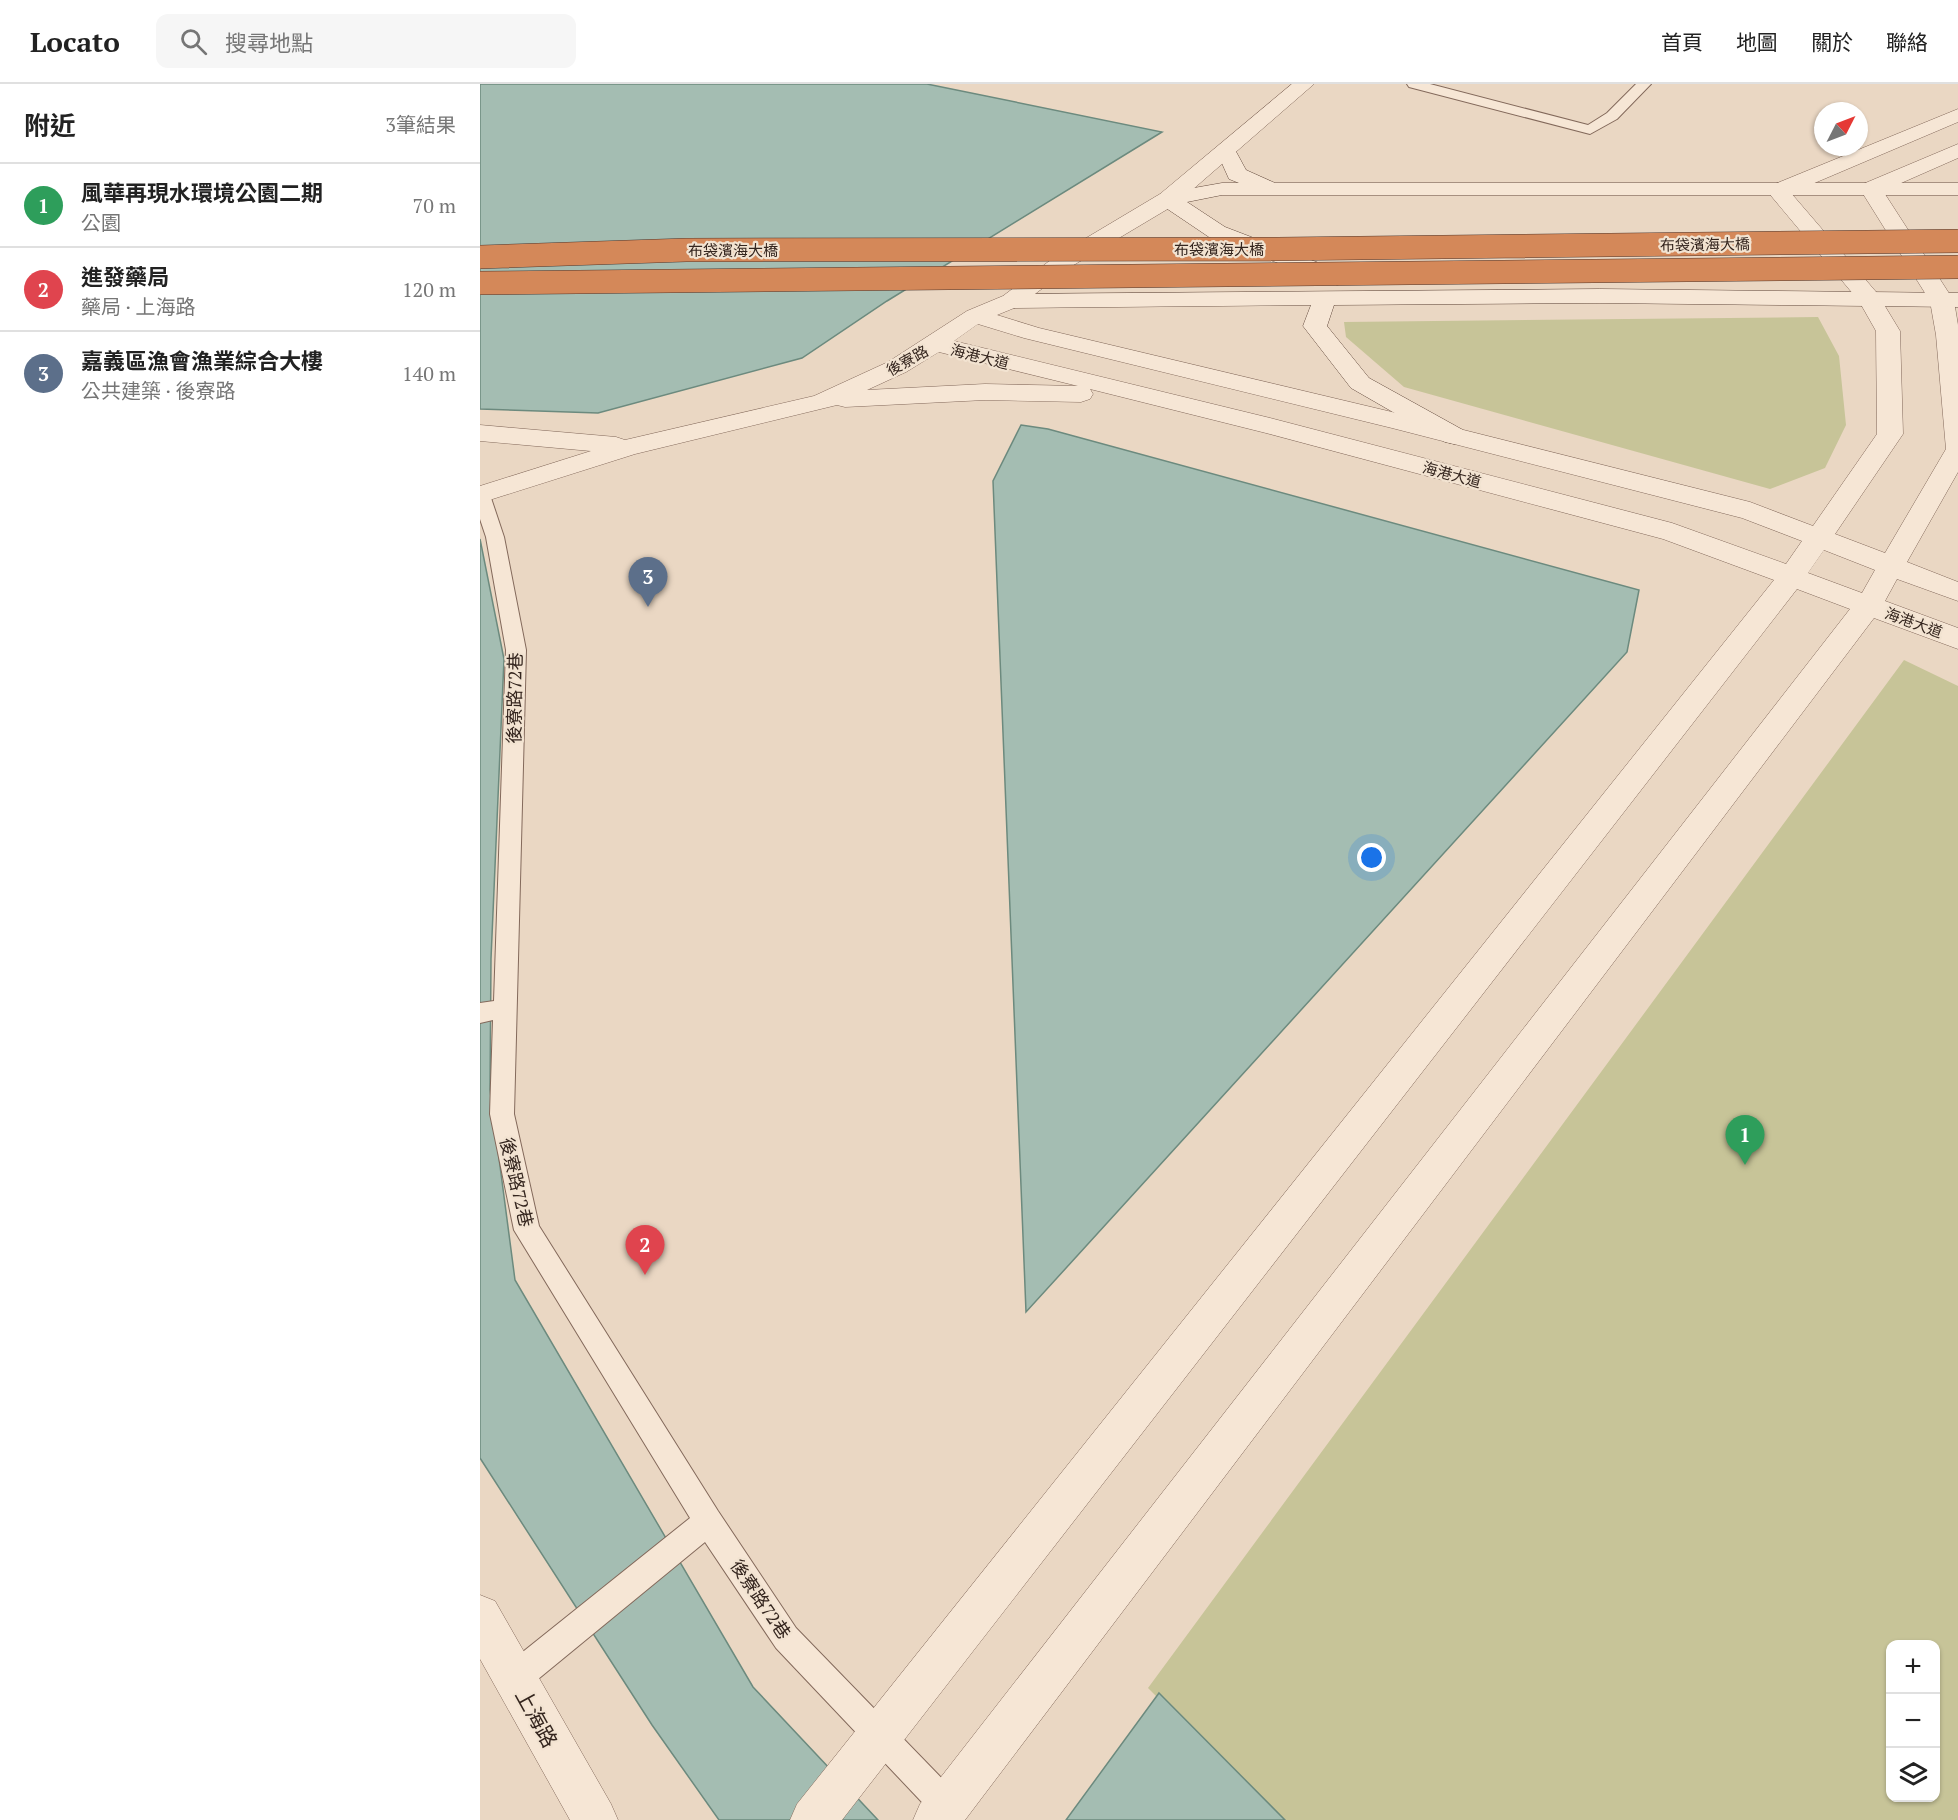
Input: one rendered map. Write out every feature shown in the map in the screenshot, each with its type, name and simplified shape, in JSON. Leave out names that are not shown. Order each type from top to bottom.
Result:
[{"type":"highway","name":"布袋濱海大橋","points":[[480,257],[686,250],[1265,249],[1958,241]]},
{"type":"highway","name":"布袋濱海大橋","points":[[480,283],[1958,267]]},
{"type":"street","name":"後寮路","points":[[481,495],[629,447],[822,402],[897,367],[975,316],[1011,301],[1064,261],[1168,199],[1304,84]]},
{"type":"street","points":[[1778,191],[1958,115]]},
{"type":"street","points":[[1226,150],[1237,174],[1271,189]]},
{"type":"street","points":[[1871,189],[1958,150]]},
{"type":"street","points":[[1168,199],[1222,189],[1778,191],[1958,189]]},
{"type":"street","points":[[941,1813],[1868,606],[1891,566],[1958,449],[1948,334],[1950,301],[1871,189]]},
{"type":"street","points":[[813,1820],[850,1776],[1791,577],[1890,434],[1888,331],[1869,298],[1778,191]]},
{"type":"street","points":[[1168,199],[1217,232],[1352,284],[1415,297]]},
{"type":"street","points":[[1011,301],[1600,296],[1869,298],[1950,301]]},
{"type":"street","points":[[1325,298],[1315,326],[1360,382],[1454,436]]},
{"type":"street","name":"海港大道","points":[[975,316],[1032,333],[1750,511],[1958,592]]},
{"type":"street","name":"海港大道","points":[[935,344],[1281,429],[1660,529],[1958,639]]},
{"type":"street","points":[[822,402],[866,396],[985,392],[1141,395]]},
{"type":"street","points":[[480,433],[629,447]]},
{"type":"street","name":"上海路","points":[[480,1616],[595,1820]]},
{"type":"lane","points":[[1414,84],[1590,130],[1612,117],[1644,84]]},
{"type":"lane","points":[[1471,99],[1485,84]]},
{"type":"lane","name":"後寮路72巷","points":[[481,495],[495,537],[516,650],[502,1114],[526,1230],[708,1521],[786,1638],[881,1736],[941,1813]]},
{"type":"lane","points":[[480,1013],[506,1008]]},
{"type":"lane","points":[[515,1678],[708,1521]]},
{"type":"shaded area","points":[[480,84],[927,84],[1162,132],[887,301],[802,358],[598,413],[480,409]]},
{"type":"shaded area","points":[[1818,317],[1839,356],[1846,425],[1825,468],[1770,489],[1404,387],[1346,337],[1344,322]]},
{"type":"shaded area","points":[[1021,425],[1048,429],[1639,590],[1627,652],[1026,1312],[993,481]]},
{"type":"shaded area","points":[[480,539],[504,659],[491,959],[490,1090],[515,1280],[753,1687],[878,1820],[719,1820],[652,1725],[480,1458]]},
{"type":"shaded area","points":[[1904,660],[1958,686],[1958,1820],[1280,1820],[1148,1688]]},
{"type":"shaded area","points":[[1159,1693],[1285,1820],[1066,1820]]},
{"type":"place","name":"嘉義區漁會漁業綜合大樓","points":[[648,607]]},
{"type":"place","name":"風華再現水環境公園二期","points":[[1745,1165]]},
{"type":"place","name":"進發藥局","points":[[645,1275]]}]
